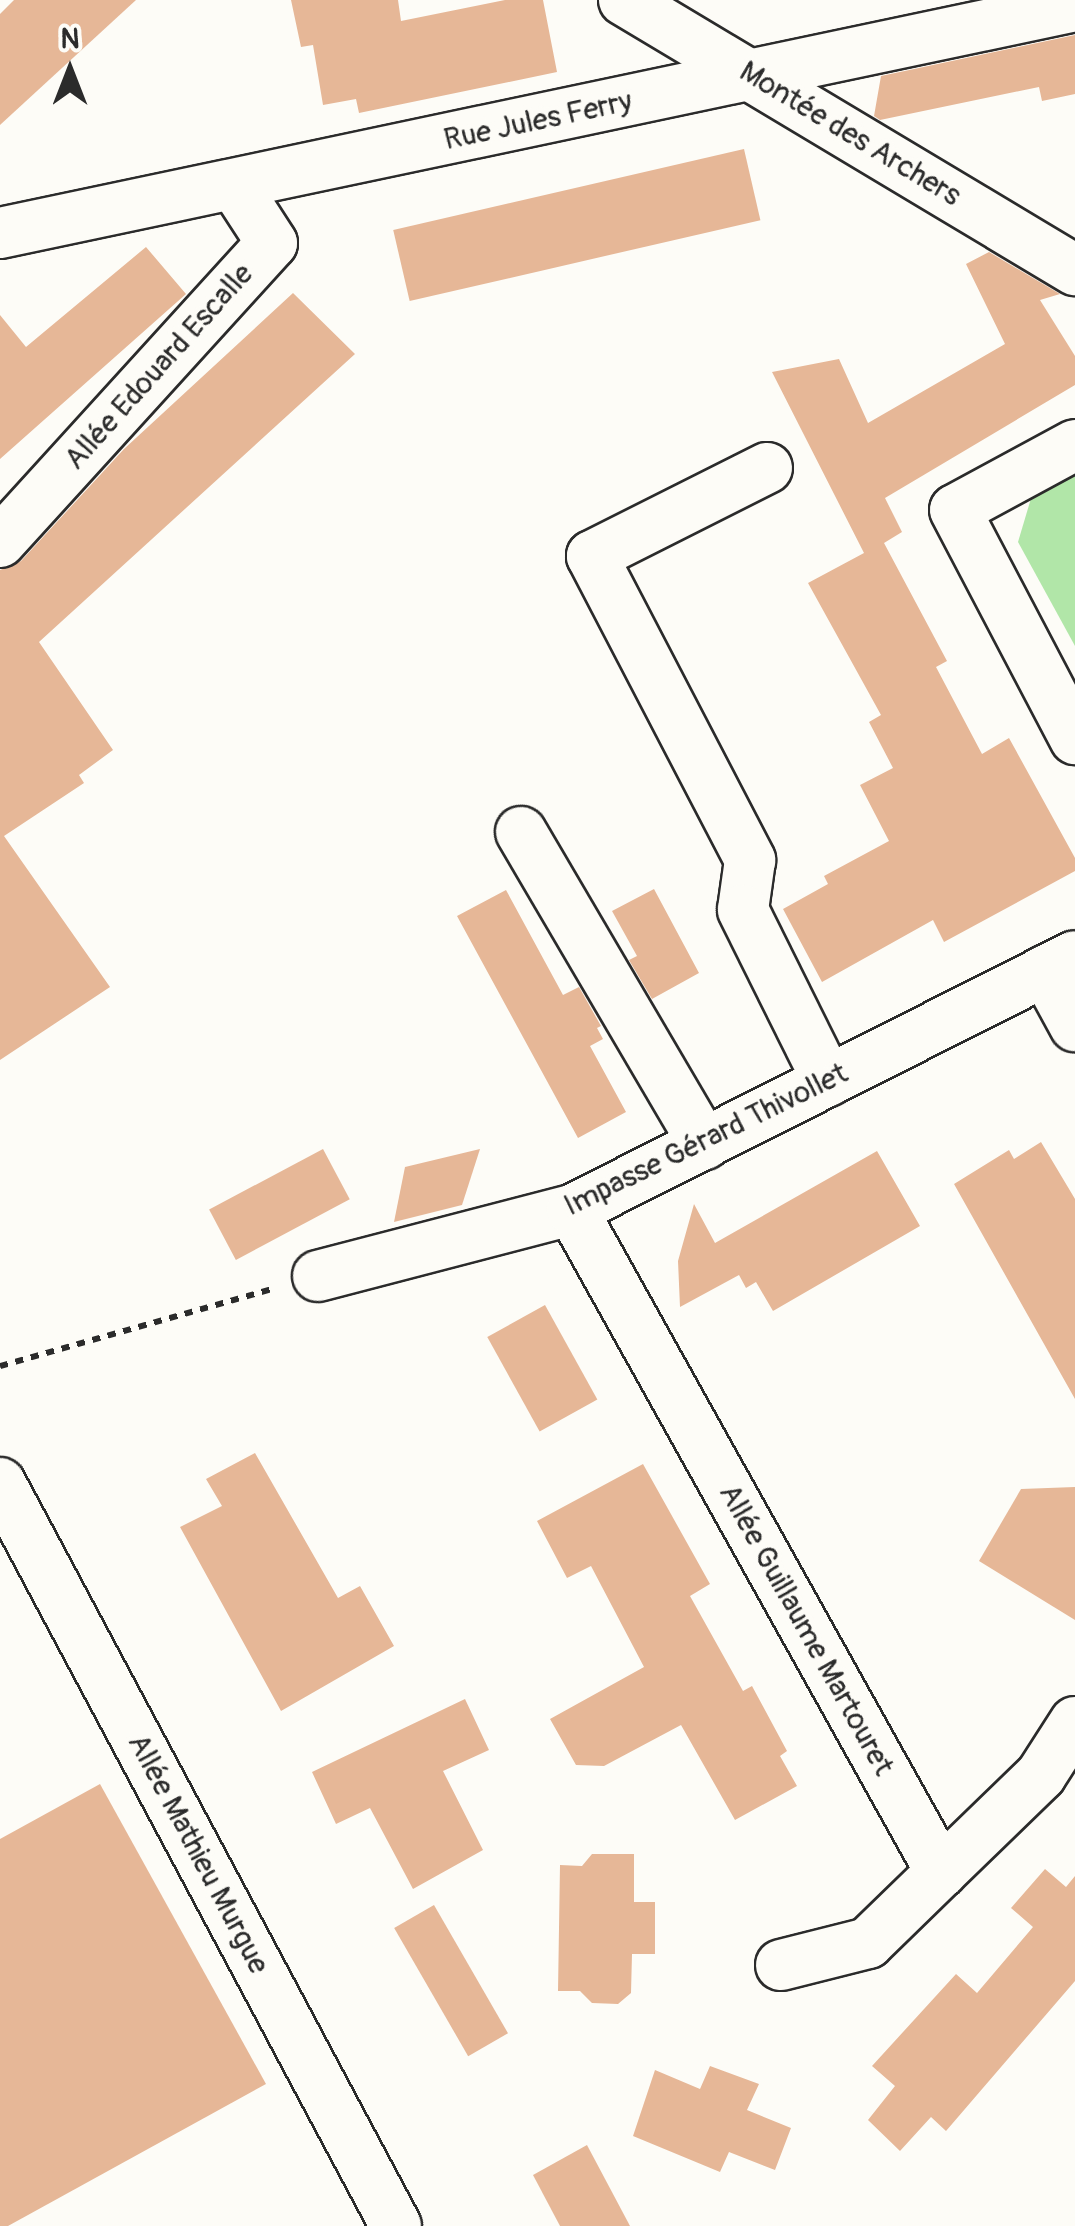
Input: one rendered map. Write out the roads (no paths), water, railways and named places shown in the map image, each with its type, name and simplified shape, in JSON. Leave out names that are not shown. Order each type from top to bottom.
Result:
[{"type":"street","name":"Montée des Archers","points":[[624,0],[1075,270]]},
{"type":"street","name":"Rue Jules Ferry","points":[[0,233],[1075,6]]},
{"type":"street","name":"Allée Edouard Escalle","points":[[0,542],[272,242],[235,186]]},
{"type":"street","points":[[1075,444],[955,510],[1075,739]]},
{"type":"street","points":[[767,468],[592,556],[750,860],[744,910],[828,1081]]},
{"type":"street","points":[[521,832],[704,1144]]},
{"type":"street","points":[[1060,963],[1075,1026]]},
{"type":"street","name":"Impasse Gérard Thivollet","points":[[318,1276],[572,1210],[1060,963]]},
{"type":"street","name":"Allée Guillaume Martouret","points":[[572,1210],[942,1872]]},
{"type":"street","name":"Allée Mathieu Murgue","points":[[0,1483],[396,2226]]},
{"type":"street","points":[[781,1965],[868,1944],[1041,1775],[1075,1722]]}]
